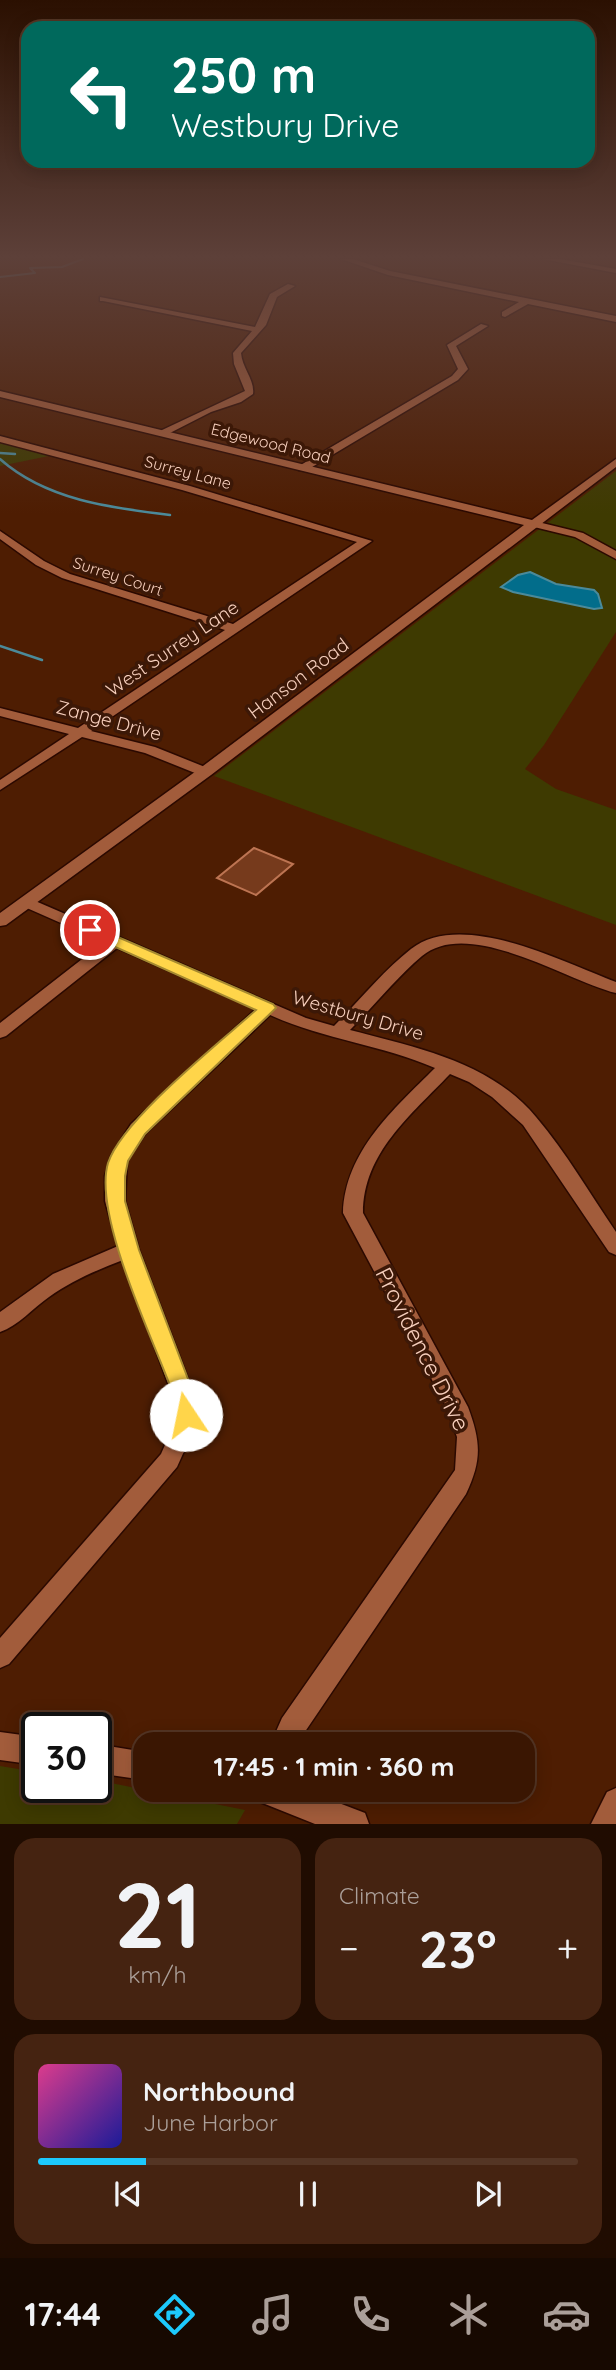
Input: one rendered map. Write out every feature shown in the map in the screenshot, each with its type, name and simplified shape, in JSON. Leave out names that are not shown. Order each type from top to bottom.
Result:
[{"type":"street","points":[[163,433],[208,410],[238,400],[250,392],[250,386],[236,358],[244,344]]},
{"type":"street","points":[[303,468],[455,378],[463,369],[453,344]]},
{"type":"street","name":"Edgewood Road","points":[[0,394],[534,524]]},
{"type":"street","name":"Surrey Lane","points":[[0,439],[199,491],[366,541]]},
{"type":"street","name":"Hanson Road","points":[[0,921],[205,772],[616,462]]},
{"type":"street","points":[[534,524],[579,535],[616,556]]},
{"type":"street","name":"Surrey Court","points":[[0,534],[40,563],[66,576],[235,629]]},
{"type":"street","name":"West Surrey Lane","points":[[0,786],[366,541]]},
{"type":"street","name":"Zange Drive","points":[[0,712],[84,731],[150,750],[205,772]]},
{"type":"street","name":"Westbury Drive","points":[[26,902],[300,1022],[389,1044],[448,1066],[498,1093],[529,1120],[616,1247]]},
{"type":"street","points":[[338,1032],[418,951],[447,938],[491,941],[616,988]]},
{"type":"street","points":[[0,1032],[115,942]]},
{"type":"street","points":[[0,1656],[143,1493],[169,1460],[180,1440],[186,1415],[185,1400],[129,1250],[113,1188],[118,1161],[148,1118],[267,1008]]},
{"type":"street","name":"Providence Drive","points":[[289,1732],[443,1513],[466,1470],[468,1437],[457,1407],[353,1213],[351,1198],[354,1181],[366,1155],[448,1066]]},
{"type":"street","points":[[0,1324],[59,1279],[129,1250]]},
{"type":"street","points":[[0,1746],[21,1749]]},
{"type":"street","points":[[112,1761],[133,1764]]},
{"type":"street","points":[[604,1824],[616,1801]]},
{"type":"street","points":[[298,1802],[354,1824]]},
{"type":"shaded area","points":[[0,443],[49,456],[0,466]]},
{"type":"shaded area","points":[[616,471],[616,632],[544,745],[525,769],[556,789],[616,810],[616,925],[214,776]]},
{"type":"shaded area","points":[[0,1766],[21,1769],[21,1803],[112,1803],[112,1783],[133,1787],[133,1802],[205,1802],[245,1810],[237,1824],[0,1824]]},
{"type":"water","points":[[530,572],[556,584],[594,590],[602,608],[594,609],[513,592],[501,587],[518,575]]},
{"type":"building","points":[[254,848],[293,864],[256,895],[217,878]]},
{"type":"waterway","points":[[0,453],[15,454]]},
{"type":"waterway","points":[[0,459],[18,473],[58,493],[102,505],[170,515]]},
{"type":"waterway","points":[[0,646],[42,660]]},
{"type":"route","points":[[90,930],[267,1008],[138,1129],[118,1161],[115,1176],[115,1201],[129,1250],[180,1383],[186,1415]]}]
